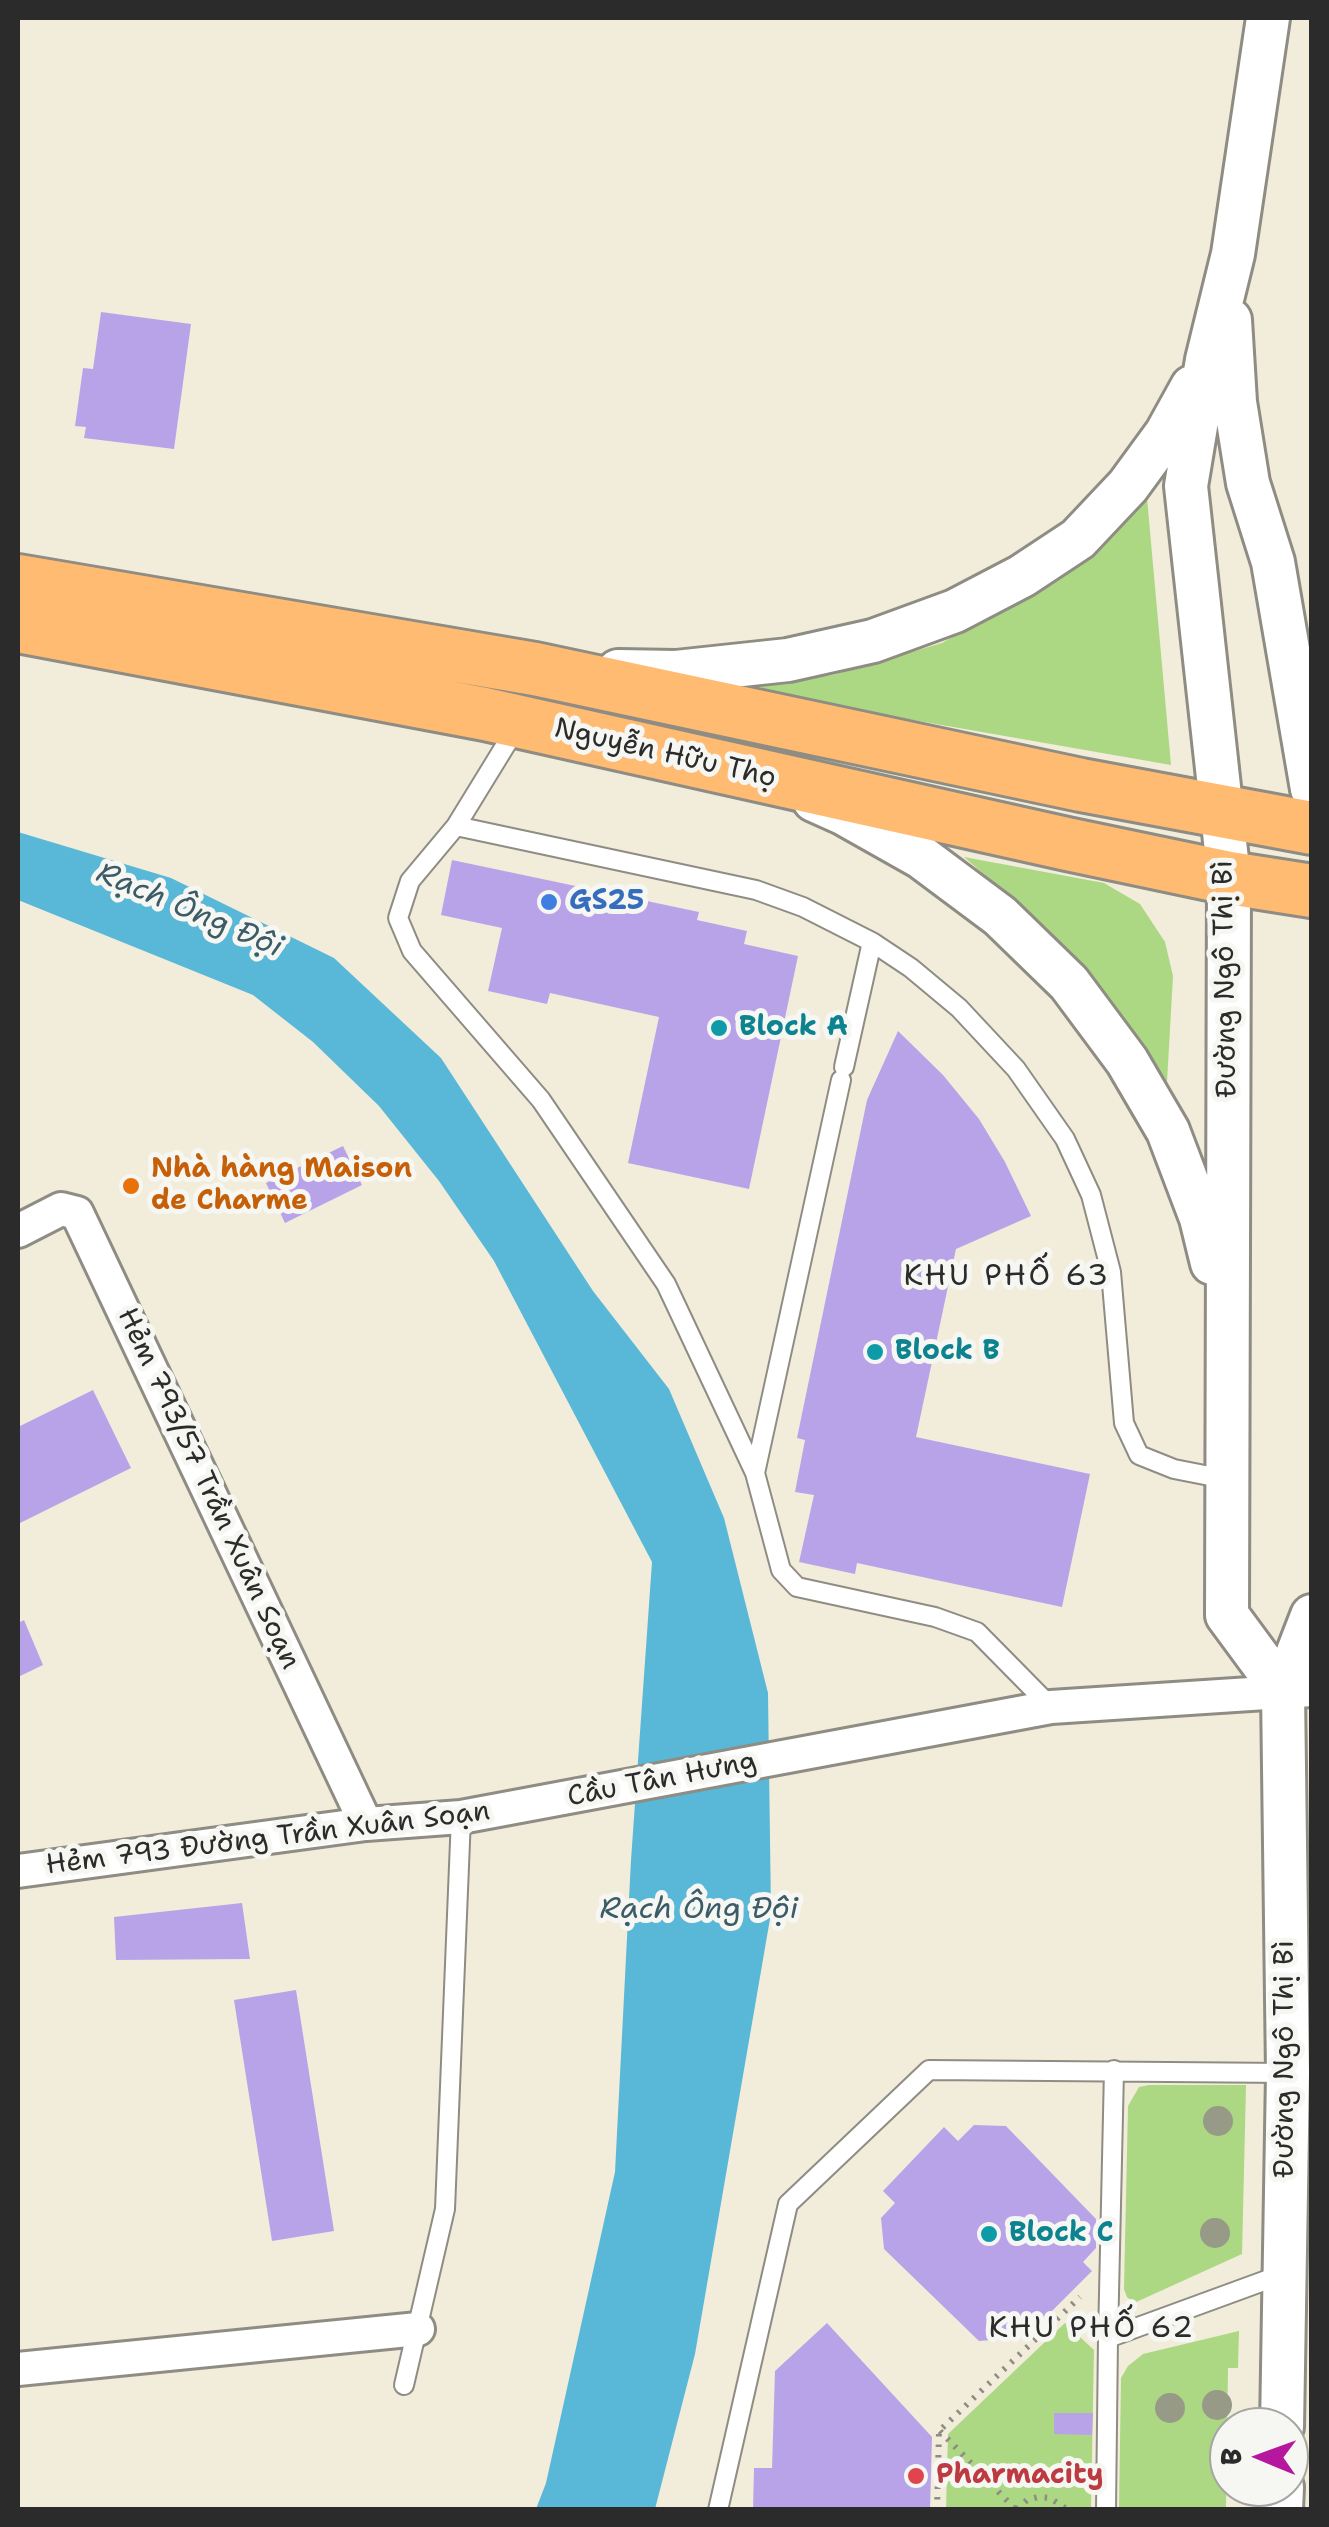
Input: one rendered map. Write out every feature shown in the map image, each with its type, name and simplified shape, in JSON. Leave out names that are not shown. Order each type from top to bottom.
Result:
[{"type":"main road","name":"Nguyễn Hữu Thọ","points":[[18,581],[535,669],[1220,813],[1312,828]]},
{"type":"main road","name":"Nguyễn Hữu Thọ","points":[[18,626],[521,721],[1229,878],[1312,891]]},
{"type":"street","name":"Đường Ngô Thị Bì","points":[[1268,18],[1233,254],[1206,360],[1186,486],[1229,878],[1226,1614],[1297,1691]]},
{"type":"street","name":"Đường Ngô Thị Bì","points":[[1233,254],[1230,329],[1248,484],[1273,562],[1312,790]]},
{"type":"street","points":[[535,669],[676,672],[788,660],[873,642],[955,611],[1022,576],[1078,538],[1128,486],[1166,434],[1206,360]]},
{"type":"street","points":[[1273,562],[1312,628]]},
{"type":"street","points":[[754,774],[844,813],[921,857],[1000,916],[1069,983],[1127,1061],[1168,1131],[1200,1218],[1226,1317]]},
{"type":"street","name":"Hẻm 793/57 Trần Xuân Soạn","points":[[18,1231],[61,1209],[77,1213],[366,1824]]},
{"type":"street","name":"Đường Ngô Thị Bì","points":[[1282,2407],[1297,1691],[1312,1616]]},
{"type":"street","points":[[1051,1707],[1297,1691]]},
{"type":"street","name":"Cầu Tân Hưng","points":[[519,1807],[1051,1707]]},
{"type":"street","name":"Hẻm 793 Đường Trần Xuân Soạn","points":[[18,1871],[519,1807]]},
{"type":"street","points":[[18,2369],[418,2329]]},
{"type":"lane","points":[[521,721],[456,826],[410,881],[398,918],[412,952],[541,1100],[666,1284],[755,1473],[780,1570],[797,1587],[934,1617],[977,1632],[1051,1707]]},
{"type":"lane","points":[[456,826],[756,890],[803,907],[872,942],[959,1008],[1016,1069],[1065,1140],[1091,1195],[1111,1272],[1124,1424],[1139,1455],[1174,1469],[1225,1480]]},
{"type":"lane","points":[[755,1473],[872,942]]},
{"type":"lane","points":[[404,2385],[445,2209],[461,1817]]},
{"type":"lane","points":[[718,2510],[788,2204],[929,2070],[1288,2073]]},
{"type":"lane","points":[[1106,2510],[1114,2070]]},
{"type":"lane","points":[[1108,2338],[1284,2274]]},
{"type":"path","points":[[937,2510],[939,2430],[1110,2268]]},
{"type":"path","points":[[939,2430],[1016,2510],[1038,2497],[1050,2498],[1068,2510]]},
{"type":"green space","points":[[1147,498],[1171,765],[764,694],[763,682],[833,675],[942,643],[1064,571]]},
{"type":"green space","points":[[964,857],[1104,883],[1140,904],[1165,942],[1173,976],[1167,1082],[1101,988],[1034,918]]},
{"type":"green space","points":[[1246,2085],[1242,2254],[1134,2303],[1124,2289],[1128,2106],[1139,2087]]},
{"type":"green space","points":[[1065,2323],[1094,2350],[1091,2509],[946,2510],[948,2434]]},
{"type":"green space","points":[[1239,2331],[1238,2368],[1228,2368],[1227,2407],[1209,2407],[1209,2507],[1226,2509],[1119,2509],[1121,2378],[1143,2354]]},
{"type":"water","name":"Rạch Ông Đội","points":[[18,832],[171,878],[334,958],[441,1058],[593,1291],[669,1389],[724,1518],[768,1693],[771,1913],[695,2354],[655,2509],[536,2509],[546,2483],[615,2172],[652,1562],[494,1261],[439,1181],[379,1106],[313,1042],[253,995],[18,900]]},
{"type":"building","points":[[101,312],[191,324],[174,449],[84,438],[86,427],[75,426],[83,368],[93,369]]},
{"type":"building","name":"Block A","points":[[452,860],[699,912],[697,920],[747,931],[744,944],[798,956],[749,1189],[628,1163],[659,1017],[550,993],[547,1004],[488,991],[502,928],[441,915]]},
{"type":"building","name":"Block B","points":[[898,1031],[943,1075],[979,1119],[1031,1216],[956,1249],[916,1437],[1090,1474],[1062,1607],[857,1563],[855,1574],[799,1562],[814,1495],[795,1492],[805,1440],[797,1438],[867,1100]]},
{"type":"building","points":[[343,1146],[362,1185],[285,1223],[266,1183]]},
{"type":"building","points":[[93,1390],[131,1468],[18,1524],[18,1427]]},
{"type":"building","points":[[24,1620],[43,1665],[18,1677],[18,1623]]},
{"type":"building","points":[[242,1903],[250,1959],[116,1960],[114,1917]]},
{"type":"building","points":[[296,1990],[334,2231],[272,2241],[234,2000]]},
{"type":"building","name":"Block C","points":[[974,2125],[1006,2126],[1096,2219],[1096,2248],[1083,2262],[1092,2271],[1028,2335],[1018,2325],[1004,2339],[979,2341],[884,2249],[881,2218],[895,2203],[883,2191],[944,2127],[958,2141]]},
{"type":"building","points":[[827,2323],[932,2437],[930,2510],[753,2510],[754,2468],[772,2468],[775,2371]]},
{"type":"building","points":[[1054,2413],[1093,2413],[1092,2435],[1054,2434]]},
{"type":"place","name":"GS25","points":[[549,902]]},
{"type":"place","name":"Block A","points":[[719,1028]]},
{"type":"place","name":"Nhà hàng Maison de Charme","points":[[131,1186]]},
{"type":"place","name":"Block B","points":[[875,1352]]},
{"type":"place","name":"Block C","points":[[989,2234]]},
{"type":"place","name":"Pharmacity","points":[[916,2476]]},
{"type":"district","name":"KHU PHỐ 63","points":[[1007,1277]]},
{"type":"district","name":"KHU PHỐ 62","points":[[1092,2329]]}]
